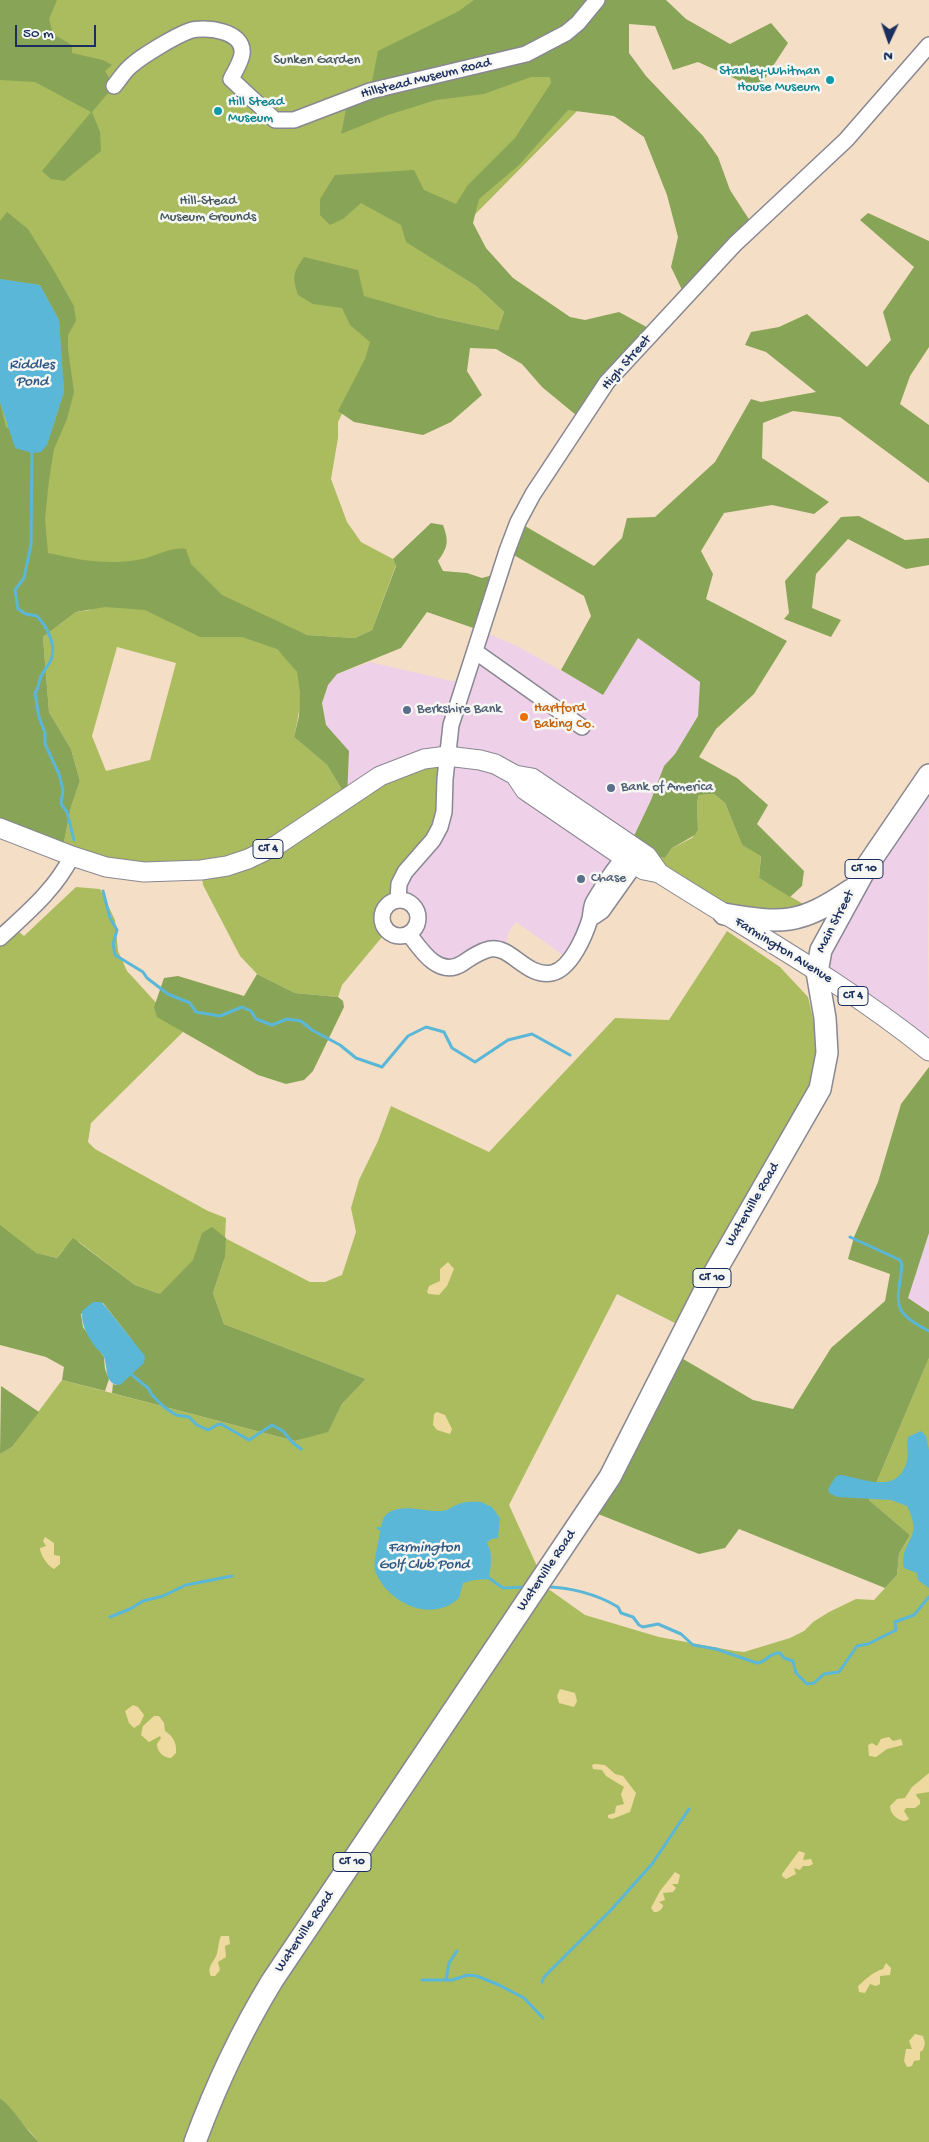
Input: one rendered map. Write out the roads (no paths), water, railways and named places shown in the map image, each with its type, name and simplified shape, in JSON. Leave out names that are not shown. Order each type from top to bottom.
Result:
[{"type":"highway","name":"Main Street","points":[[817,972],[821,950],[851,890],[929,775]]},
{"type":"highway","points":[[724,914],[771,921],[794,920],[812,914],[851,890]]},
{"type":"highway","name":"Waterville Road","points":[[195,2142],[212,2095],[250,2018],[272,1980],[610,1477],[708,1284],[820,1089],[827,1053],[826,1018],[817,972]]},
{"type":"main road","name":"Farmington Avenue","points":[[0,828],[106,867],[144,872],[172,872],[227,866],[277,845],[380,776],[424,759],[447,756],[495,764],[515,776],[525,790],[629,861],[644,870],[658,873],[817,972],[898,1026],[929,1051]]},
{"type":"main road","name":"Farmington Avenue","points":[[515,776],[532,778],[647,856],[658,873]]},
{"type":"street","name":"Hillstead Museum Road","points":[[114,86],[131,65],[184,34],[200,29],[221,31],[230,35],[241,46],[242,53],[231,79],[271,118],[283,121],[294,120],[370,91],[526,54],[566,33],[597,0]]},
{"type":"street","name":"High Street","points":[[398,900],[399,884],[405,872],[434,840],[440,827],[444,812],[447,756],[451,726],[518,522],[533,494],[607,382],[736,244],[846,140],[929,45]]},
{"type":"street","points":[[476,652],[582,728]]},
{"type":"street","points":[[0,938],[39,902],[64,870],[72,856]]},
{"type":"street","points":[[409,934],[422,953],[435,964],[449,967],[458,966],[473,955],[493,948],[504,951],[529,969],[547,973],[559,971],[568,963],[590,919],[593,904],[618,865],[629,861]]},
{"type":"street","points":[[398,900],[410,903],[418,913],[417,925],[409,934],[398,936],[392,934],[384,925],[382,915],[388,905],[398,900]]},
{"type":"water","name":"Riddles Pond","points":[[0,279],[40,285],[59,320],[64,392],[47,445],[41,452],[32,453],[15,448],[0,402]]},
{"type":"water","points":[[93,1302],[101,1302],[105,1306],[145,1356],[144,1363],[120,1385],[111,1382],[109,1379],[104,1357],[93,1344],[84,1326],[82,1311]]},
{"type":"water","points":[[921,1431],[926,1436],[929,1450],[929,1588],[918,1580],[917,1573],[904,1568],[903,1558],[913,1533],[912,1518],[907,1506],[891,1500],[837,1497],[829,1493],[828,1489],[836,1476],[842,1475],[880,1482],[896,1478],[903,1472],[907,1461],[908,1437]]},
{"type":"water","name":"Farmington Golf Club Pond","points":[[481,1502],[492,1507],[500,1518],[498,1538],[491,1539],[487,1543],[491,1556],[489,1579],[463,1583],[459,1598],[448,1606],[436,1609],[423,1609],[411,1606],[389,1592],[375,1570],[381,1527],[388,1513],[407,1508],[444,1511],[462,1503]]},
{"type":"waterway","points":[[32,451],[31,545],[24,578],[15,590],[18,609],[26,614],[37,616],[48,631],[52,643],[53,650],[50,662],[41,677],[35,693],[39,717],[45,733],[45,744],[59,774],[63,790],[61,804],[67,812],[74,840]]},
{"type":"waterway","points":[[103,891],[110,918],[117,930],[113,944],[115,955],[143,972],[147,978],[168,994],[190,1003],[196,1012],[220,1016],[242,1007],[251,1011],[256,1019],[272,1025],[287,1019],[301,1021],[312,1030],[340,1045],[356,1058],[382,1067],[408,1036],[426,1027],[444,1032],[452,1048],[475,1062],[508,1040],[532,1034],[570,1055]]},
{"type":"waterway","points":[[850,1237],[900,1260],[902,1265],[898,1297],[899,1305],[907,1318],[929,1331]]},
{"type":"waterway","points":[[132,1375],[148,1388],[164,1407],[176,1415],[189,1417],[197,1425],[208,1430],[221,1424],[249,1440],[272,1425],[283,1431],[301,1449]]},
{"type":"waterway","points":[[378,1528],[384,1531]]},
{"type":"waterway","points":[[110,1617],[130,1609],[143,1601],[163,1596],[186,1585],[232,1576]]},
{"type":"waterway","points":[[486,1576],[503,1588],[526,1587]]},
{"type":"waterway","points":[[545,1587],[564,1588],[592,1595],[618,1607],[621,1613],[633,1617],[643,1627],[658,1624],[681,1634],[693,1645],[716,1649],[757,1663],[773,1654],[780,1653],[784,1658],[793,1661],[796,1673],[807,1684],[814,1683],[824,1674],[839,1672],[857,1646],[868,1644],[896,1630],[895,1622],[914,1615],[929,1597]]},
{"type":"waterway","points":[[542,1982],[544,1977],[611,1910],[652,1864],[689,1809]]},
{"type":"waterway","points":[[446,1980],[449,1963],[457,1951]]},
{"type":"waterway","points":[[422,1980],[452,1980],[468,1975],[477,1976],[524,1998],[543,2018]]},
{"type":"place","name":"Stanley-Whitman House Museum","points":[[830,80]]},
{"type":"place","name":"Hill Stead Museum","points":[[218,111]]},
{"type":"place","name":"Berkshire Bank","points":[[407,710]]},
{"type":"place","name":"Hartford Baking Co.","points":[[524,717]]},
{"type":"place","name":"Bank of America","points":[[611,788]]},
{"type":"place","name":"Chase","points":[[581,879]]},
{"type":"park label","name":"Sunken Garden","points":[[317,61]]},
{"type":"park label","name":"Hill-Stead Museum Grounds","points":[[208,210]]}]
